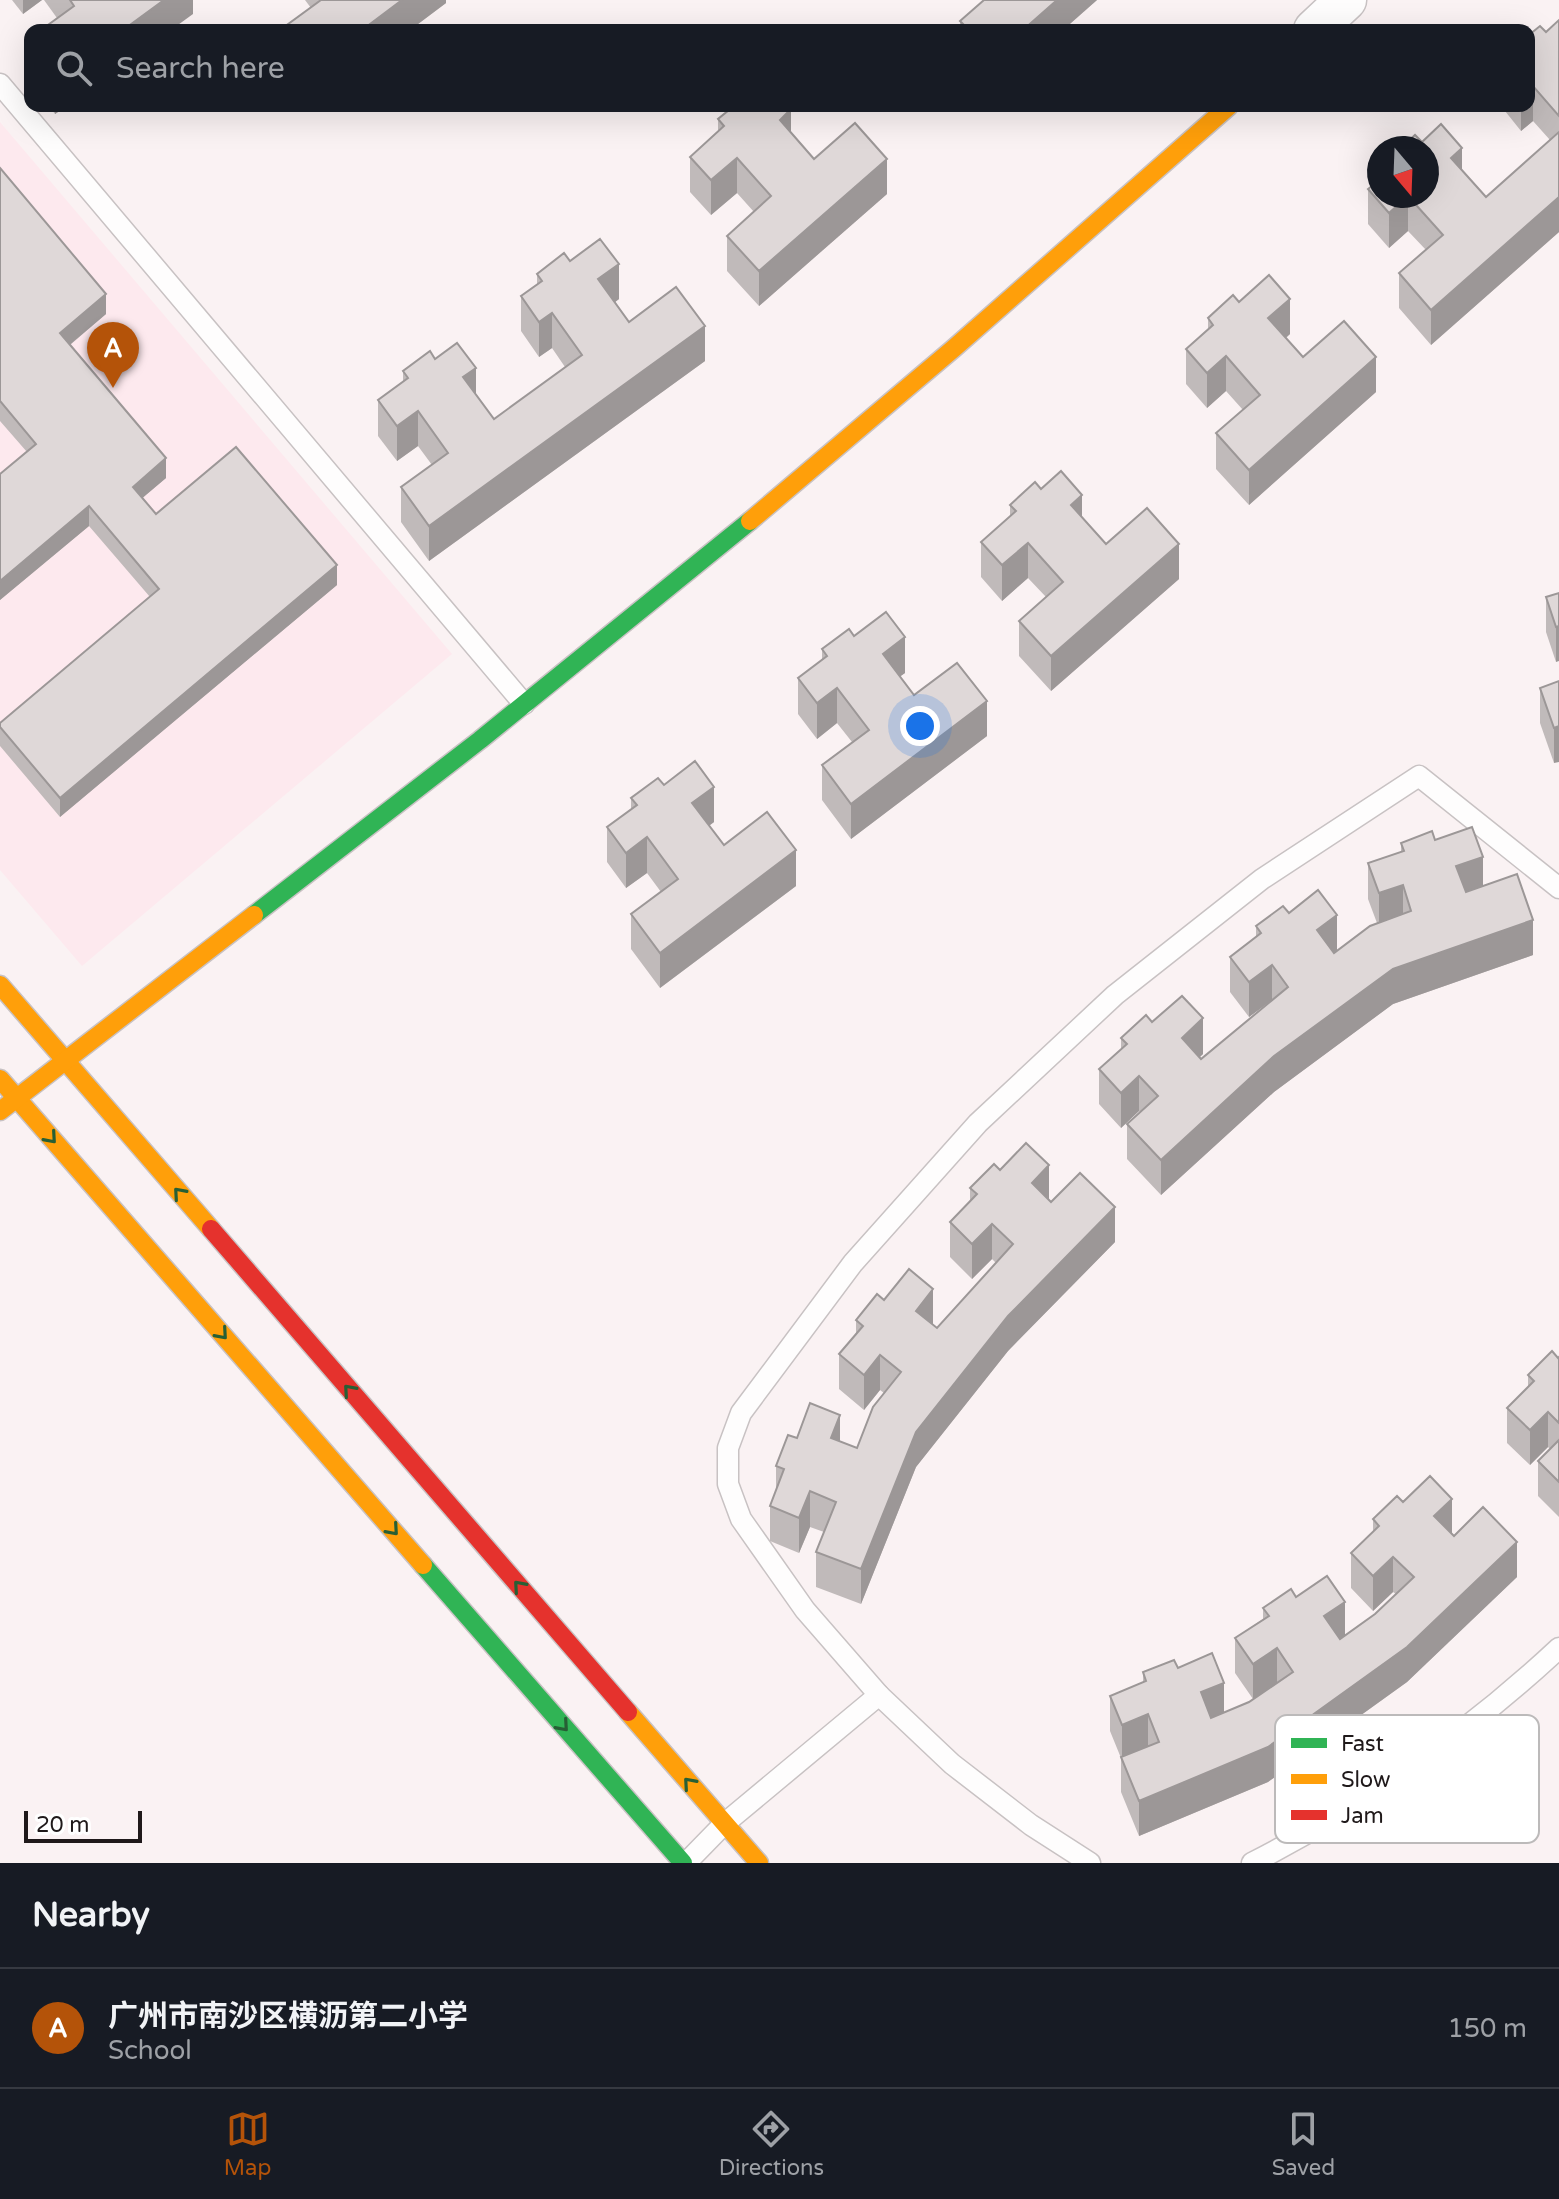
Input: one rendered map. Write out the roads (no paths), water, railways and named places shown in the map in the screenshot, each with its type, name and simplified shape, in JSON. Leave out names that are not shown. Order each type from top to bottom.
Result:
[{"type":"street","points":[[1320,24],[1346,0]]},
{"type":"street","points":[[0,1111],[524,704],[693,568],[904,392],[1222,112]]},
{"type":"street","points":[[0,985],[759,1863]]},
{"type":"street","points":[[0,1079],[684,1863]]},
{"type":"lane","points":[[0,84],[524,704]]},
{"type":"lane","points":[[1090,1863],[1031,1825],[952,1764],[879,1695],[805,1610],[741,1519],[728,1484],[728,1448],[741,1413],[853,1263],[978,1123],[1115,995],[1262,879],[1419,776],[1559,888]]},
{"type":"lane","points":[[1480,1715],[1559,1648]]},
{"type":"lane","points":[[684,1863],[724,1824],[879,1695]]},
{"type":"lane","points":[[1252,1863],[1291,1843]]},
{"type":"place","name":"广州市南沙区横沥第二小学","points":[[113,388]]}]
